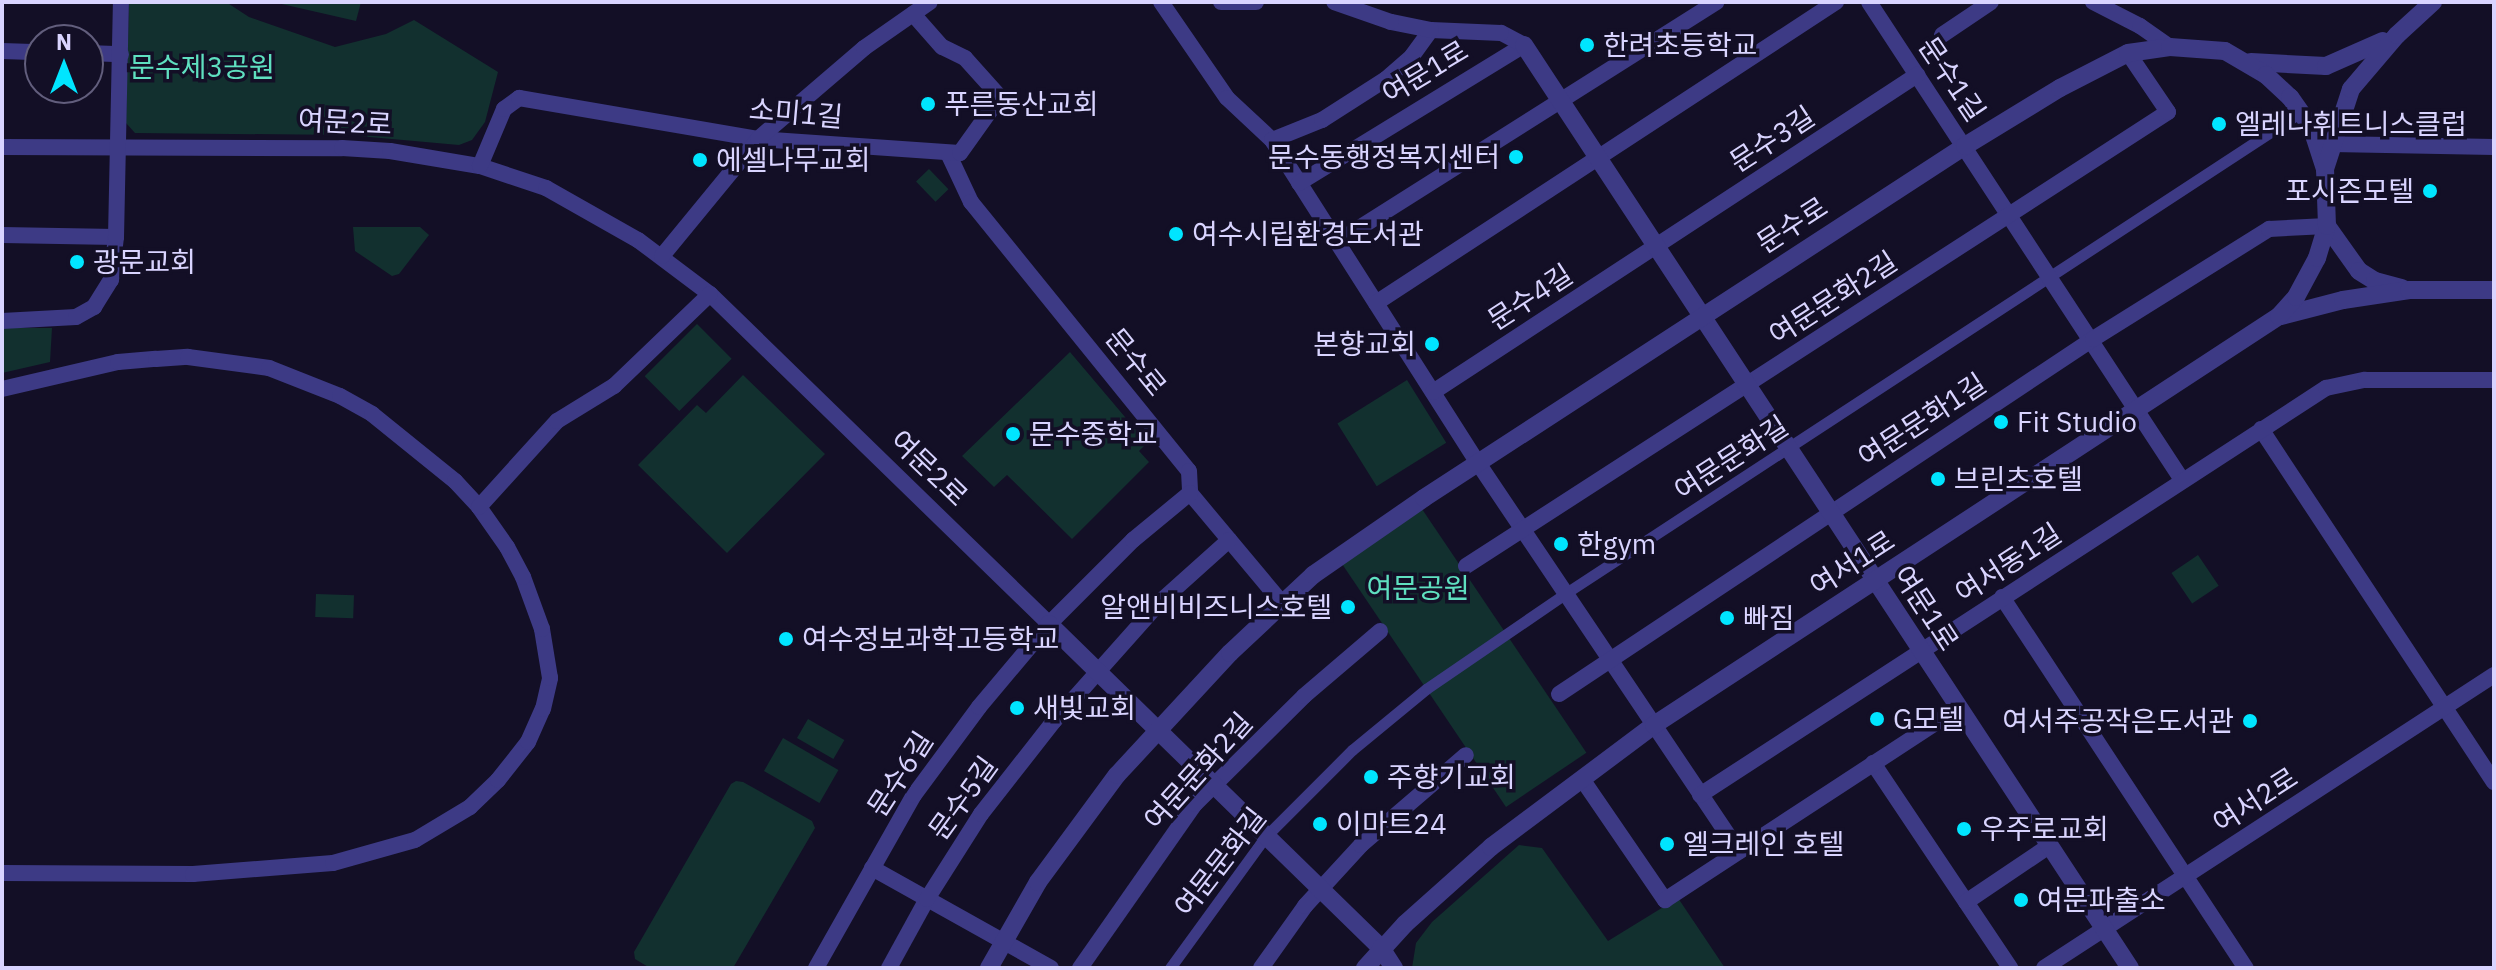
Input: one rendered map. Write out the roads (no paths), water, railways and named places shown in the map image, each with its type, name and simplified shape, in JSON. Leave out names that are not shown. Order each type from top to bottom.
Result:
[{"type":"street","points":[[2,321],[65,320],[94,307],[111,280],[116,237],[121,2]]},
{"type":"street","name":"소미1길","points":[[758,139],[864,48],[930,2]]},
{"type":"street","points":[[1161,2],[1227,98],[1272,140],[1478,463],[1739,851]]},
{"type":"street","points":[[1221,2],[1256,2]]},
{"type":"street","points":[[1334,2],[1359,13],[1431,30],[1501,33],[1524,45]]},
{"type":"street","points":[[1376,303],[1836,2]]},
{"type":"street","name":"문수1길","points":[[1869,2],[2137,409]]},
{"type":"street","points":[[1942,35],[1991,2]]},
{"type":"street","points":[[2093,2],[2140,26],[2170,47]]},
{"type":"street","points":[[2409,290],[2375,281],[2359,271],[2327,226],[2325,169],[2351,89],[2397,35],[2433,2]]},
{"type":"street","points":[[1337,242],[1710,6]]},
{"type":"street","points":[[913,14],[942,47],[965,58],[1000,97],[962,151],[948,153]]},
{"type":"street","points":[[1272,140],[1322,120],[1386,79],[1412,56],[1431,30]]},
{"type":"street","points":[[2246,61],[2289,67],[2326,66],[2352,58],[2397,35]]},
{"type":"street","name":"여문1로","points":[[1299,183],[1524,45],[1745,386],[2130,968]]},
{"type":"street","name":"문수로","points":[[989,968],[1069,839],[1157,730],[1281,602],[1353,545],[1965,146],[2060,88],[2128,53],[2170,47],[2225,51],[2246,61],[2278,84],[2301,112],[2317,141],[2325,169]]},
{"type":"street","points":[[2,51],[24,52]]},
{"type":"street","points":[[104,53],[121,54]]},
{"type":"street","name":"여문문화2길","points":[[1466,566],[2168,112],[2128,53]]},
{"type":"street","name":"문수3길","points":[[1655,246],[1917,75]]},
{"type":"street","name":"소미1길","points":[[480,166],[504,109],[519,98],[758,139],[948,153]]},
{"type":"street","name":"여문문화길","points":[[1170,968],[1266,836],[1352,750],[1389,719],[1474,655],[1566,593],[1789,450],[2301,112]]},
{"type":"street","points":[[662,256],[758,139]]},
{"type":"street","points":[[2332,144],[2494,147]]},
{"type":"street","name":"여문2로","points":[[2,147],[342,148],[390,151],[480,166],[513,175],[570,200],[662,256],[710,294],[1381,948],[1394,968]]},
{"type":"street","name":"문수로","points":[[948,153],[971,202],[1189,471],[1190,493],[1281,602]]},
{"type":"street","name":"여서1로","points":[[1365,968],[1381,948],[1491,847],[1654,725],[2279,316],[2306,281],[2327,226]]},
{"type":"street","name":"여문문화1길","points":[[1559,694],[1830,511],[2093,339],[2269,229],[2327,226]]},
{"type":"street","points":[[2,235],[116,237]]},
{"type":"street","name":"문수4길","points":[[1433,392],[1655,246]]},
{"type":"street","points":[[2279,316],[2330,303],[2409,290],[2494,290]]},
{"type":"street","points":[[479,507],[557,421],[624,377],[710,294]]},
{"type":"street","points":[[2,389],[118,362],[188,357],[269,368],[340,396],[372,414],[455,481],[479,507],[507,547],[523,577],[542,629],[550,678],[543,709],[528,742],[498,780],[470,807],[415,840],[333,863],[193,874],[2,873]]},
{"type":"street","name":"여서동1길","points":[[1700,795],[2261,429],[2338,384],[2365,380],[2494,380]]},
{"type":"street","points":[[2137,409],[2182,480]]},
{"type":"street","points":[[2261,429],[2494,782]]},
{"type":"street","points":[[1049,624],[1133,540],[1190,493]]},
{"type":"street","points":[[1097,671],[1160,602],[1229,540]]},
{"type":"street","points":[[2002,597],[2246,968]]},
{"type":"street","name":"문수6길","points":[[816,968],[931,771],[1049,624]]},
{"type":"street","name":"여문문화2길","points":[[1080,968],[1136,884],[1213,785],[1304,696],[1380,631]]},
{"type":"street","name":"문수5길","points":[[889,968],[927,899],[981,814],[1097,671]]},
{"type":"street","name":"여서2로","points":[[2044,968],[2445,707],[2492,682]]},
{"type":"street","points":[[1582,779],[1665,900],[1958,708]]},
{"type":"street","points":[[1261,968],[1320,888],[1389,819],[1466,755]]},
{"type":"street","points":[[1873,763],[2010,968]]},
{"type":"street","points":[[1966,902],[2049,846]]},
{"type":"street","points":[[872,868],[1051,968]]},
{"type":"place","name":"한려초등학교","points":[[1587,45]]},
{"type":"place","name":"푸른동산교회","points":[[928,104]]},
{"type":"place","name":"엘레나휘트니스클럽","points":[[2219,124]]},
{"type":"place","name":"문수동행정복지센터","points":[[1516,157]]},
{"type":"place","name":"에셀나무교회","points":[[700,160]]},
{"type":"place","name":"포시즌모텔","points":[[2430,191]]},
{"type":"place","name":"여수시립환경도서관","points":[[1176,234]]},
{"type":"place","name":"광문교회","points":[[77,262]]},
{"type":"place","name":"본향교회","points":[[1432,344]]},
{"type":"place","name":"Fit Studio","points":[[2001,422]]},
{"type":"place","name":"문수중학교","points":[[1013,434]]},
{"type":"place","name":"브린츠호텔","points":[[1938,479]]},
{"type":"place","name":"한gym","points":[[1561,544]]},
{"type":"place","name":"알앤비비즈니스호텔","points":[[1348,607]]},
{"type":"place","name":"빠짐","points":[[1727,618]]},
{"type":"place","name":"여수정보과학고등학교","points":[[786,639]]},
{"type":"place","name":"새빛교회","points":[[1017,708]]},
{"type":"place","name":"G모텔","points":[[1877,719]]},
{"type":"place","name":"여서주공작은도서관","points":[[2250,721]]},
{"type":"place","name":"주향기교회","points":[[1371,777]]},
{"type":"place","name":"이마트24","points":[[1320,824]]},
{"type":"place","name":"우주로교회","points":[[1964,829]]},
{"type":"place","name":"엘크레인 호텔","points":[[1667,844]]},
{"type":"place","name":"여문파출소","points":[[2021,900]]},
{"type":"park label","name":"문수제3공원","points":[[202,67]]},
{"type":"park label","name":"여문공원","points":[[1418,588]]}]
